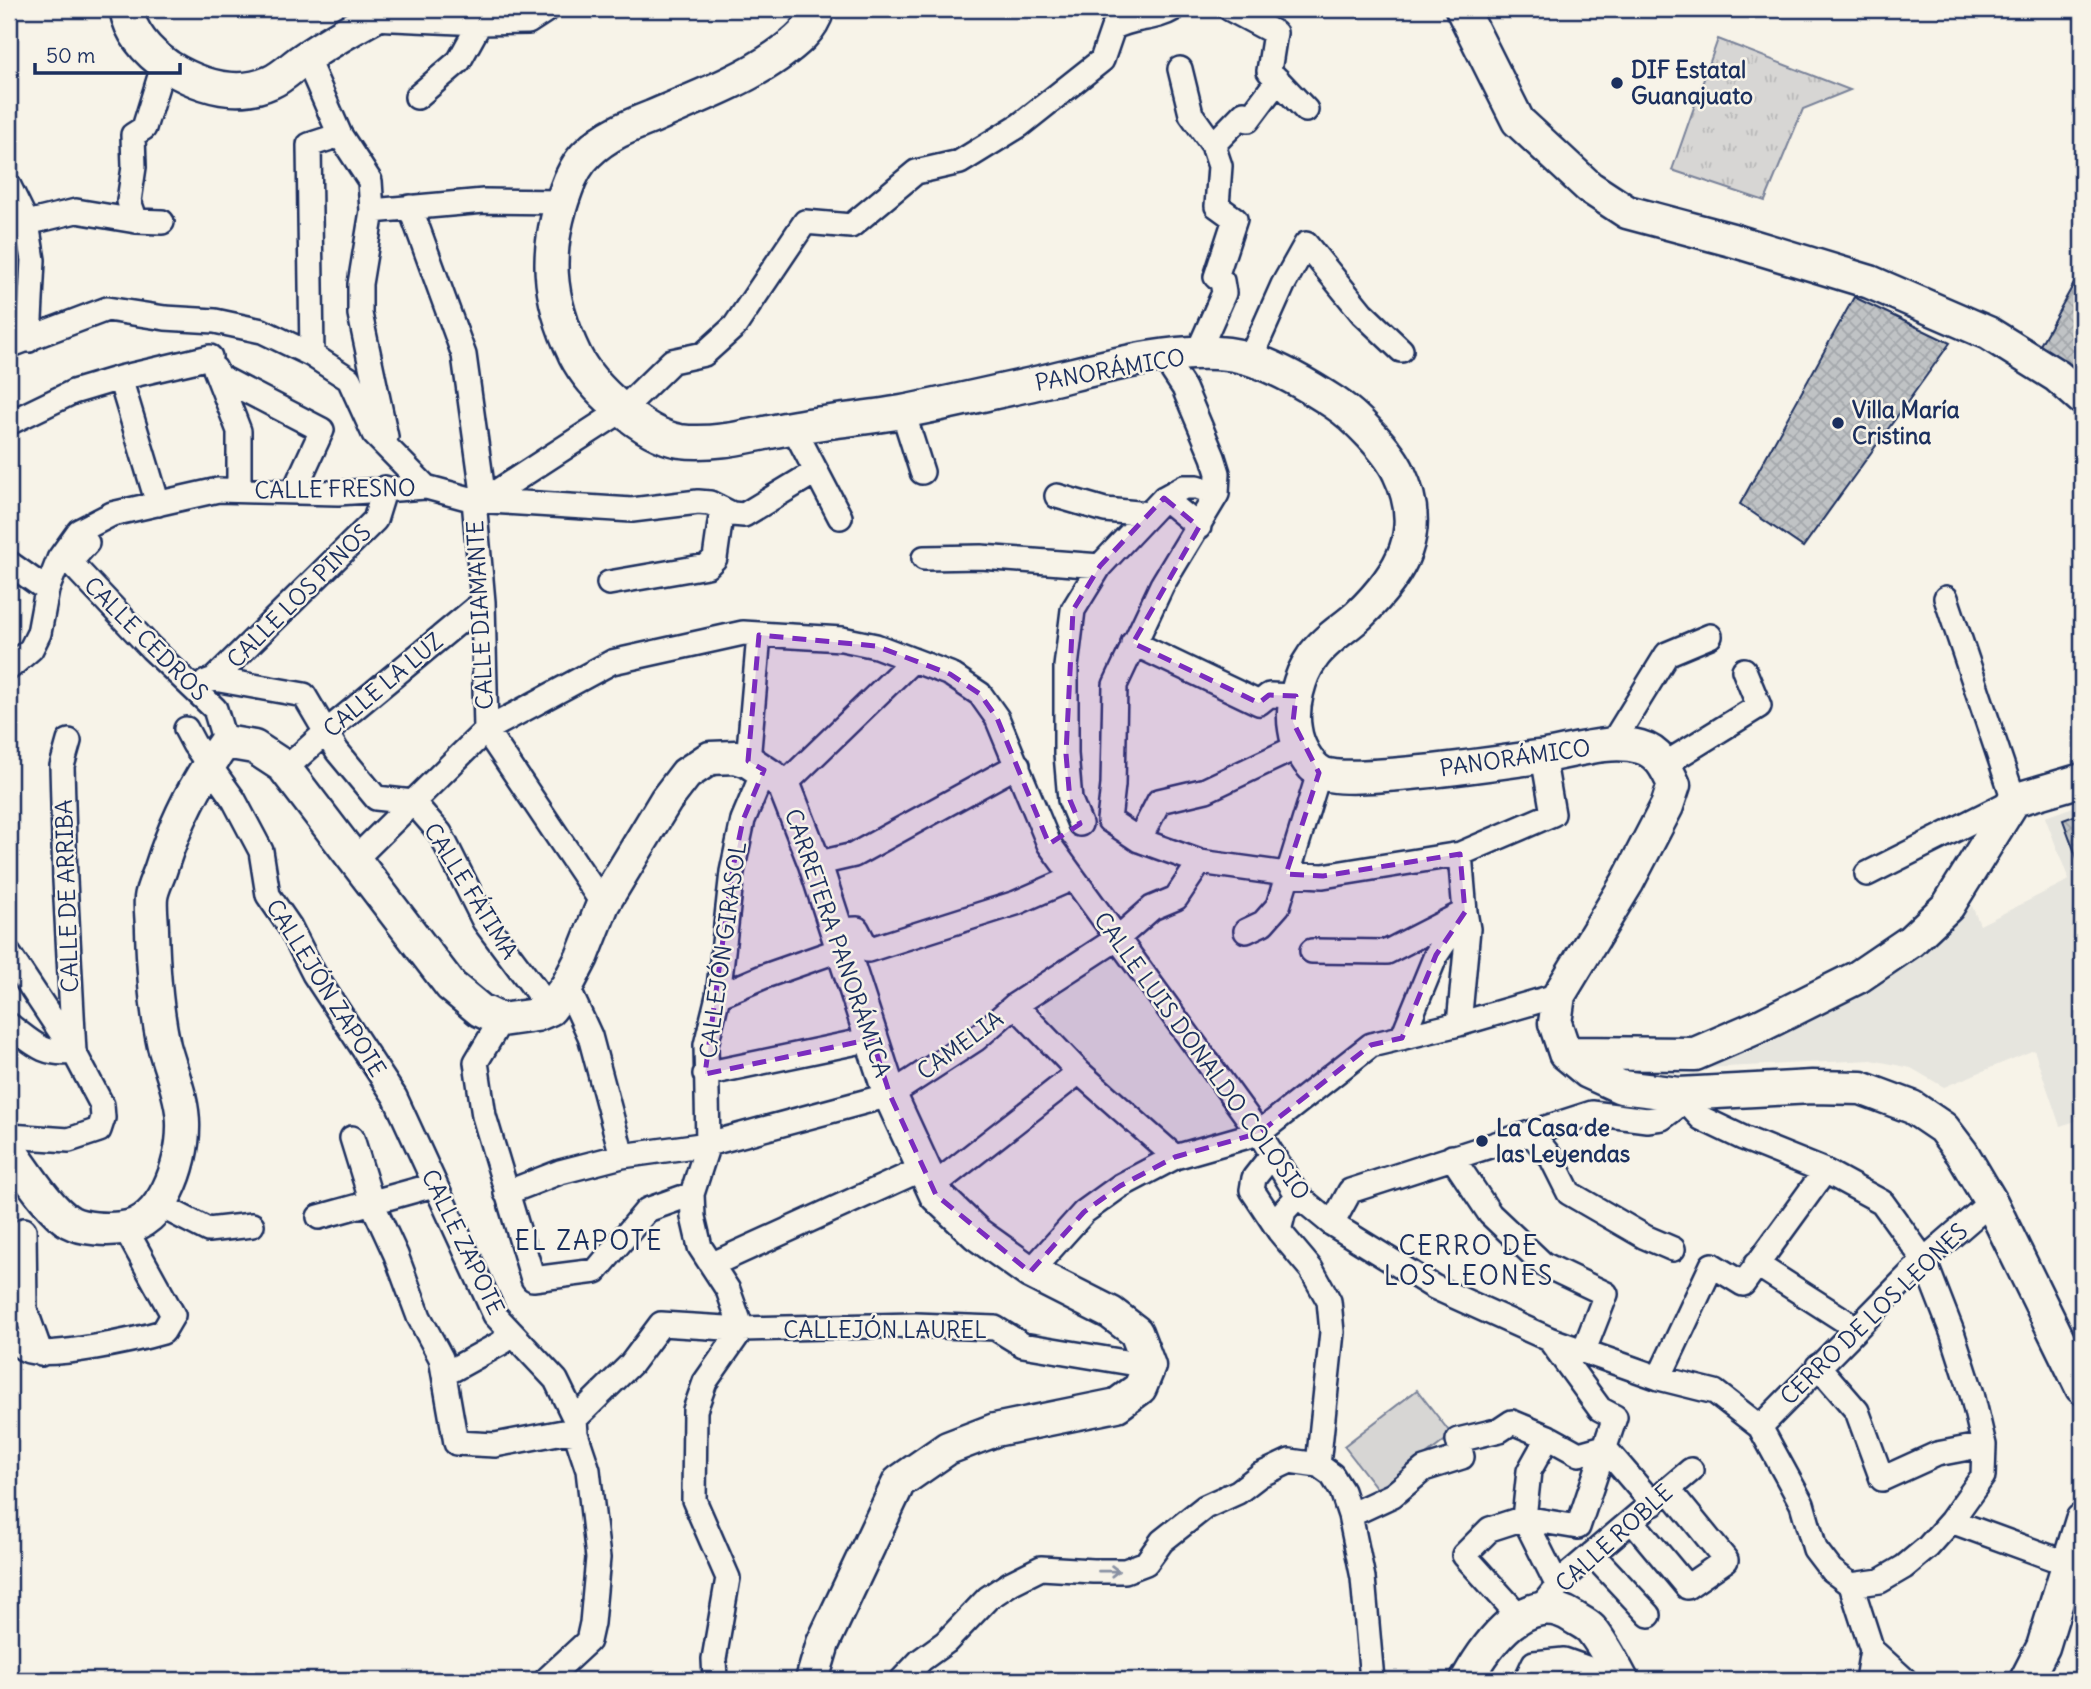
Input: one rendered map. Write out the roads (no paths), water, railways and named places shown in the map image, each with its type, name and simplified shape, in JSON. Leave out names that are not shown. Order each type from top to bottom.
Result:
[{"type":"street","points":[[126,9],[143,46],[164,64],[201,83],[214,87],[245,89],[271,82],[306,57],[380,13],[480,23],[528,22],[548,9]]},
{"type":"street","name":"PANORÁMICO","points":[[818,9],[815,20],[795,43],[764,65],[618,131],[584,156],[567,186],[550,247],[553,290],[565,334],[582,369],[621,411],[676,441],[718,441],[793,427],[903,412],[1163,356],[1227,354],[1250,359],[1308,386],[1342,407],[1395,464],[1411,498],[1411,528],[1402,561],[1382,590],[1358,616],[1312,657],[1296,696],[1293,722],[1299,746],[1319,773],[1367,777],[1611,745],[1645,748],[1665,764]]},
{"type":"street","points":[[479,500],[621,411],[672,361],[705,354],[735,326],[805,222],[850,226],[916,172],[960,162],[1020,125],[1102,60],[1113,27],[1164,15],[1173,9]]},
{"type":"street","points":[[1230,9],[1275,33],[1269,71],[1306,110]]},
{"type":"street","points":[[1462,9],[1518,121],[1589,187],[1627,212],[1732,240],[1870,282],[1988,333],[2057,376],[2082,398]]},
{"type":"street","points":[[417,97],[459,61],[480,23]]},
{"type":"street","points":[[306,57],[340,135],[370,181],[372,211],[360,284],[360,314],[389,451]]},
{"type":"street","points":[[136,221],[129,201],[134,167],[133,135],[144,128],[164,64]]},
{"type":"street","points":[[1180,69],[1191,114],[1213,145],[1220,166],[1217,206],[1235,219],[1216,277],[1222,281],[1224,293],[1197,354]]},
{"type":"street","points":[[1213,145],[1244,113],[1248,120],[1278,80]]},
{"type":"street","points":[[312,355],[309,145],[340,135]]},
{"type":"street","points":[[9,186],[27,223],[33,260],[19,343]]},
{"type":"street","points":[[372,211],[484,201],[563,202]]},
{"type":"street","name":"CALLE DIAMANTE","points":[[410,206],[464,355],[479,500],[486,730]]},
{"type":"street","points":[[27,223],[76,211],[136,221],[162,222]]},
{"type":"street","points":[[1250,359],[1283,285],[1306,244],[1362,313],[1401,350]]},
{"type":"street","points":[[19,343],[107,309],[165,318],[215,321],[262,331],[312,355],[349,379],[374,434],[426,487]]},
{"type":"street","points":[[215,321],[217,342],[214,366],[239,431],[239,490]]},
{"type":"street","points":[[1108,820],[1113,785],[1115,685],[1163,585],[1217,494],[1218,473],[1213,457],[1184,388],[1163,356]]},
{"type":"street","points":[[9,423],[73,392],[120,378],[214,366],[322,430],[294,492]]},
{"type":"street","points":[[120,378],[158,503]]},
{"type":"street","points":[[903,412],[922,472]]},
{"type":"street","points":[[793,427],[840,517]]},
{"type":"street","name":"CALLE FRESNO","points":[[9,668],[31,649],[39,633],[47,590],[59,559],[79,531],[112,514],[218,490],[338,493],[426,487],[479,500],[632,510],[710,503],[732,514],[744,515],[815,472]]},
{"type":"street","points":[[1080,824],[1070,800],[1065,715],[1066,667],[1073,610],[1100,566],[1157,506],[1184,487],[1197,487],[1217,494]]},
{"type":"street","name":"CALLE LOS PINOS","points":[[204,683],[375,520],[385,488]]},
{"type":"street","points":[[1057,496],[1105,510],[1157,506],[1199,527]]},
{"type":"street","points":[[609,583],[707,566],[715,558],[722,509]]},
{"type":"street","name":"CALLE CEDROS","points":[[112,514],[104,535],[85,544],[70,562],[151,648],[204,683],[215,709],[216,753]]},
{"type":"street","points":[[924,558],[981,557],[1100,566]]},
{"type":"street","points":[[9,563],[47,590]]},
{"type":"street","points":[[1946,598],[2014,800]]},
{"type":"street","name":"CALLE LA LUZ","points":[[285,769],[483,602]]},
{"type":"street","name":"CALLE LUIS DONALDO COLOSIO","points":[[354,860],[486,730],[612,662],[743,633],[842,639],[876,646],[950,674],[980,695],[997,718],[1049,844],[1259,1133],[1297,1196],[1332,1224],[1434,1287],[1549,1339],[1659,1378],[1715,1392],[1760,1427],[1802,1504],[1815,1549],[1830,1570],[1851,1585]]},
{"type":"street","points":[[759,635],[765,772]]},
{"type":"street","points":[[1611,745],[1667,654],[1710,636]]},
{"type":"street","points":[[1133,643],[1259,703],[1269,695],[1296,696]]},
{"type":"street","points":[[765,772],[913,660]]},
{"type":"street","points":[[1618,1102],[1565,1053],[1555,1023],[1559,995],[1628,883],[1667,806],[1674,785],[1665,764],[1759,706],[1744,670]]},
{"type":"street","name":"CALLE FÁTIMA","points":[[204,683],[304,695],[337,751],[376,798],[413,802],[440,833],[485,921],[558,997],[590,1036],[622,1156]]},
{"type":"street","points":[[187,729],[216,753],[254,747],[285,769],[451,986],[480,1010],[501,1020],[536,1015],[558,997],[582,957],[603,904],[666,800],[686,774],[710,758],[736,757],[765,772]]},
{"type":"street","points":[[486,730],[603,904]]},
{"type":"street","name":"CALLE DE ARRIBA","points":[[69,741],[62,766],[74,1052]]},
{"type":"street","points":[[1139,840],[1159,801],[1206,790],[1299,746]]},
{"type":"street","points":[[9,1149],[42,1195],[70,1222],[100,1228],[125,1228],[146,1219],[171,1186],[178,1165],[183,1127],[178,1095],[163,1042],[153,957],[151,898],[185,803],[216,753]]},
{"type":"street","name":"CALLEJÓN ZAPOTE","points":[[216,753],[234,800],[261,851],[268,895],[290,927],[314,974],[395,1097]]},
{"type":"street","points":[[1049,844],[1080,824],[1108,820],[1139,840],[1200,862],[1286,874],[1323,876],[1460,854],[1553,814],[1543,756]]},
{"type":"street","points":[[815,864],[853,855],[1018,765]]},
{"type":"street","name":"CARRETERA PANORÁMICA","points":[[765,772],[815,864],[890,1095],[936,1195],[977,1234],[1030,1272],[1111,1312],[1136,1332],[1149,1366]]},
{"type":"street","name":"CALLEJÓN GIRASOL","points":[[742,1329],[728,1290],[700,1247],[693,1217],[692,1194],[708,1144],[706,1045],[718,996],[732,872],[743,820],[765,772]]},
{"type":"street","points":[[1246,931],[1263,923],[1278,906],[1319,773]]},
{"type":"street","points":[[1867,874],[2014,800],[2082,780]]},
{"type":"street","points":[[1565,1053],[1695,1054],[1762,1025],[1858,977],[1912,941],[1948,906],[2014,800]]},
{"type":"street","points":[[1459,1024],[1468,929],[1460,854]]},
{"type":"street","name":"CAMELIA","points":[[506,1193],[560,1172],[622,1156],[708,1144],[890,1095],[976,1039],[1015,1005],[1118,938],[1152,908],[1176,898],[1200,862]]},
{"type":"street","points":[[718,996],[765,976],[857,929],[867,950],[1016,902],[1073,878]]},
{"type":"street","points":[[1312,951],[1387,953],[1465,912]]},
{"type":"street","points":[[1402,1038],[1436,955],[1465,912]]},
{"type":"street","points":[[9,954],[74,1052],[102,1105],[103,1118],[99,1130],[69,1140],[9,1136]]},
{"type":"street","points":[[1030,1272],[1084,1212],[1120,1186],[1175,1157],[1259,1133],[1371,1045],[1459,1024],[1559,995]]},
{"type":"street","points":[[1015,1005],[1079,1072],[1175,1157]]},
{"type":"street","points":[[501,1020],[476,1062],[484,1116],[533,1279],[596,1271],[647,1210],[692,1194]]},
{"type":"street","points":[[9,1026],[55,1054],[74,1052]]},
{"type":"street","points":[[705,1074],[872,1039]]},
{"type":"street","points":[[713,1264],[927,1178],[1079,1072]]},
{"type":"street","points":[[1332,1224],[1350,1191],[1592,1113],[1618,1102],[1679,1094],[1812,1087],[1861,1088],[1912,1107],[1943,1128],[1962,1153],[1990,1202],[2082,1388]]},
{"type":"street","points":[[1679,1094],[1701,1118],[1825,1171],[1882,1202],[1924,1260],[1972,1394],[1984,1445],[1983,1476],[1951,1521],[1928,1547],[1904,1567],[1880,1581],[1851,1585],[1872,1650],[1867,1680]]},
{"type":"street","name":"CALLE ZAPOTE","points":[[395,1097],[495,1315],[556,1380],[576,1427],[588,1470],[598,1558],[592,1623],[588,1642],[546,1680]]},
{"type":"street","points":[[1531,1133],[1552,1159],[1569,1192],[1645,1237],[1673,1249]]},
{"type":"street","points":[[352,1138],[372,1203],[396,1255],[419,1317],[441,1358],[456,1443],[495,1444],[563,1432],[576,1427],[662,1324],[742,1329]]},
{"type":"street","points":[[1272,1155],[1254,1178],[1252,1190],[1279,1231],[1311,1269],[1329,1301],[1332,1332],[1318,1465]]},
{"type":"street","points":[[1452,1157],[1490,1214],[1543,1265],[1606,1294],[1584,1350]]},
{"type":"street","points":[[1659,1378],[1713,1265],[1743,1284],[1825,1171]]},
{"type":"street","points":[[319,1217],[434,1185]]},
{"type":"street","points":[[1279,1231],[1284,1211],[1297,1196]]},
{"type":"street","name":"CERRO DE LOS LEONES","points":[[1760,1427],[1924,1260],[1990,1202]]},
{"type":"street","points":[[159,1205],[208,1230],[252,1225]]},
{"type":"street","points":[[9,1336],[25,1350],[41,1354],[138,1340],[163,1332],[173,1315],[125,1228]]},
{"type":"street","points":[[24,1230],[25,1309],[41,1354]]},
{"type":"street","points":[[1756,1264],[1856,1328]]},
{"type":"street","name":"CALLEJÓN LAUREL","points":[[742,1329],[915,1325],[995,1328],[1023,1345],[1149,1366]]},
{"type":"street","points":[[715,1680],[714,1659],[728,1578],[694,1500],[695,1410],[705,1382],[742,1329]]},
{"type":"street","points":[[445,1374],[503,1342],[509,1331]]},
{"type":"street","points":[[1549,1339],[1600,1409],[1615,1417],[1578,1527],[1524,1518],[1490,1529],[1464,1555],[1539,1603],[1564,1611],[1589,1627],[1618,1672]]},
{"type":"street","points":[[812,1680],[823,1643],[899,1482],[948,1448],[995,1430],[1117,1405],[1140,1388],[1149,1366]]},
{"type":"street","points":[[1818,1366],[1857,1411],[1882,1479],[1937,1454],[1984,1445]]},
{"type":"street","points":[[1350,1515],[1393,1495],[1424,1469],[1462,1457],[1458,1440],[1500,1430],[1512,1422],[1579,1454],[1604,1447]]},
{"type":"street","points":[[1539,1603],[1524,1518],[1529,1471],[1548,1437]]},
{"type":"street","points":[[1604,1447],[1726,1560],[1687,1587],[1633,1521]]},
{"type":"street","points":[[902,1680],[921,1660],[946,1642],[988,1598],[1041,1568],[1125,1571],[1146,1563],[1162,1541],[1205,1507],[1238,1492],[1260,1475],[1290,1461],[1318,1465],[1332,1475],[1342,1491],[1350,1515],[1363,1578],[1372,1680]]},
{"type":"street","name":"CALLE ROBLE","points":[[1539,1603],[1690,1470]]},
{"type":"street","points":[[2026,1680],[2043,1647],[2082,1520]]},
{"type":"street","points":[[1951,1521],[2069,1563]]},
{"type":"street","points":[[1592,1554],[1649,1615]]},
{"type":"street","points":[[1467,1680],[1492,1639],[1539,1603]]},
{"type":"street","points":[[1872,1650],[1905,1680]]},
{"type":"street","points":[[1526,1680],[1534,1663],[1564,1660],[1595,1671],[1618,1672]]},
{"type":"place","name":"DIF Estatal Guanajuato","points":[[1617,83]]},
{"type":"place","name":"Villa María Cristina","points":[[1838,423]]},
{"type":"place","name":"La Casa de las Leyendas","points":[[1482,1141]]},
{"type":"district","name":"EL ZAPOTE","points":[[589,1241]]},
{"type":"district","name":"CERRO DE LOS LEONES","points":[[1469,1261]]}]
